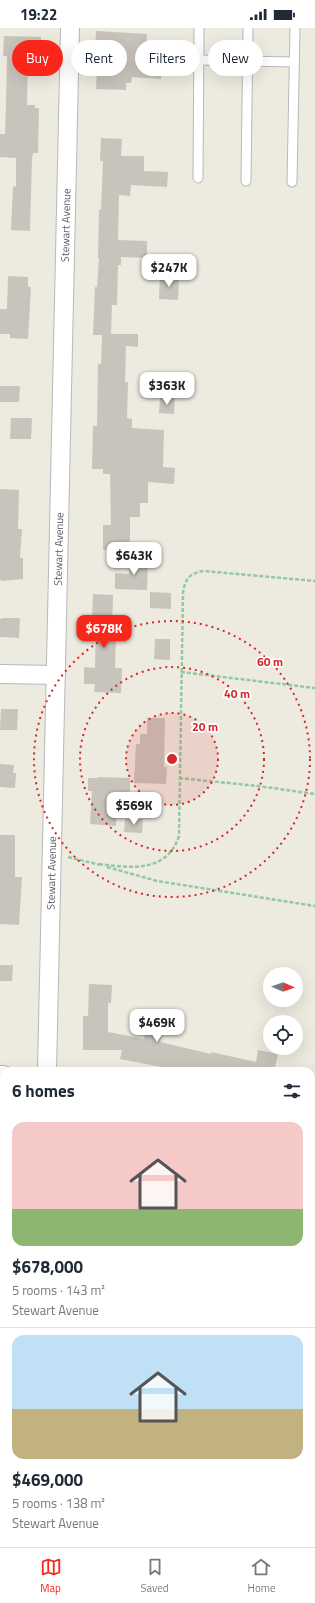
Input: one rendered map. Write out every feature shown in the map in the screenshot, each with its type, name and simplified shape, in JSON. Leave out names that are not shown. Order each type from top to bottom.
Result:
[{"type":"street","name":"Stewart Avenue","points":[[47,1067],[70,28]]},
{"type":"street","points":[[0,674],[56,675]]},
{"type":"lane","points":[[199,28],[199,40]]},
{"type":"lane","points":[[248,28],[248,40]]},
{"type":"lane","points":[[292,182],[295,28]]},
{"type":"lane","points":[[263,61],[294,62]]},
{"type":"lane","points":[[198,178],[199,76]]},
{"type":"lane","points":[[246,181],[247,76]]},
{"type":"path","points":[[99,864],[136,867],[163,860],[173,849],[178,836],[184,588],[190,575],[209,571],[315,581]]},
{"type":"path","points":[[181,672],[315,688]]},
{"type":"path","points":[[180,778],[258,786],[315,794]]},
{"type":"path","points":[[52,853],[99,864],[157,881],[315,906]]},
{"type":"building","points":[[96,31],[147,34],[147,40],[135,40],[135,76],[161,76],[161,79],[132,77],[131,83],[126,83],[126,90],[96,89],[97,76],[127,76],[127,40],[95,40]]},
{"type":"building","points":[[4,36],[41,37],[41,40],[12,40],[12,76],[28,76],[27,105],[35,105],[35,108],[39,108],[38,153],[33,153],[32,158],[30,231],[11,230],[13,186],[16,187],[16,158],[0,157],[0,134],[5,134],[6,104],[7,56],[3,56]]},
{"type":"building","points":[[101,138],[122,139],[121,156],[144,156],[144,171],[168,172],[167,187],[131,185],[130,196],[119,195],[118,240],[147,241],[147,258],[121,257],[121,265],[118,265],[117,305],[112,305],[111,334],[138,334],[138,347],[126,346],[125,382],[128,382],[127,418],[132,419],[132,428],[164,430],[163,467],[175,468],[174,484],[148,482],[148,503],[140,503],[140,517],[130,517],[130,550],[103,550],[103,525],[111,525],[110,474],[103,474],[103,469],[92,469],[93,426],[97,426],[98,364],[101,364],[102,335],[93,335],[95,287],[97,287],[99,258],[99,210],[101,210],[103,161],[100,161]]},
{"type":"building","points":[[160,275],[179,276],[178,300],[159,299]]},
{"type":"building","points":[[8,276],[28,277],[28,287],[31,287],[28,339],[10,338],[10,334],[0,334],[0,309],[7,309]]},
{"type":"building","points":[[0,386],[20,386],[19,402],[0,402]]},
{"type":"building","points":[[160,397],[175,398],[174,414],[159,413]]},
{"type":"building","points":[[11,418],[32,418],[31,439],[10,439]]},
{"type":"building","points":[[0,489],[19,490],[18,529],[22,529],[20,558],[23,558],[23,579],[1,581],[0,579]]},
{"type":"building","points":[[130,558],[148,559],[147,590],[115,589],[115,573],[129,574]]},
{"type":"building","points":[[150,592],[171,593],[171,609],[150,608]]},
{"type":"building","points":[[93,594],[113,595],[112,633],[116,633],[115,668],[122,668],[121,693],[94,692],[95,684],[84,684],[84,667],[95,668],[96,619],[92,619]]},
{"type":"building","points":[[20,618],[19,638],[0,637],[0,619]]},
{"type":"building","points":[[155,639],[170,639],[170,660],[154,659]]},
{"type":"building","points":[[1,709],[18,709],[17,730],[0,730]]},
{"type":"building","points":[[147,718],[165,718],[164,767],[167,767],[166,784],[134,783],[136,744],[140,744],[140,734],[147,734]]},
{"type":"building","points":[[0,764],[14,765],[13,773],[16,773],[15,788],[0,787]]},
{"type":"building","points":[[88,778],[130,778],[130,793],[117,792],[116,826],[90,824],[92,791],[88,791]]},
{"type":"building","points":[[125,819],[143,819],[142,833],[124,832]]},
{"type":"building","points":[[0,835],[15,835],[15,877],[22,877],[19,925],[0,924]]},
{"type":"building","points":[[0,965],[13,965],[12,981],[0,981]]},
{"type":"building","points":[[89,984],[112,985],[111,1003],[108,1003],[108,1032],[144,1039],[150,1016],[165,1020],[160,1042],[211,1054],[211,1052],[256,1062],[258,1050],[263,1051],[263,1055],[278,1055],[275,1067],[161,1067],[120,1059],[122,1050],[83,1050],[83,1016],[88,1016]]}]
